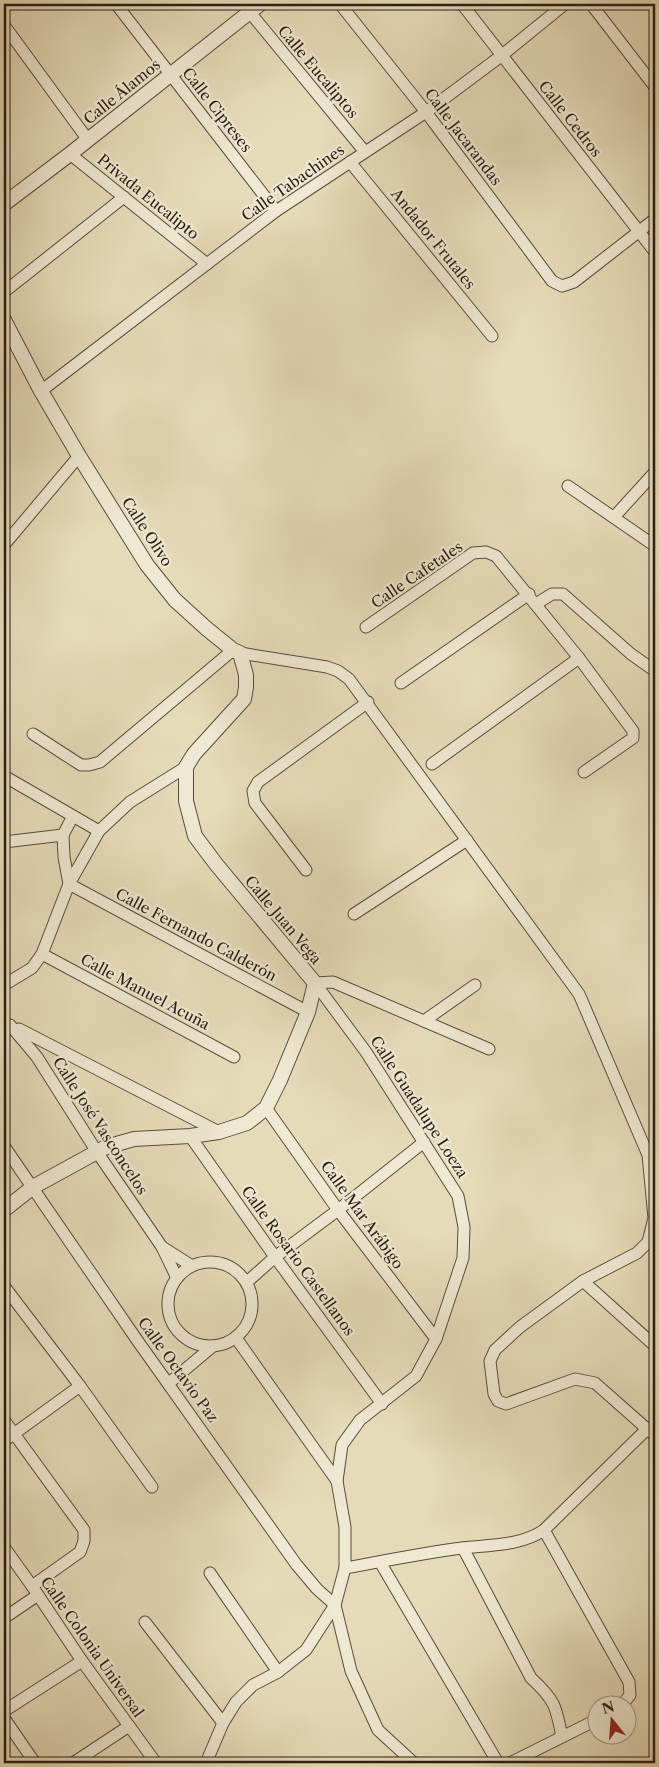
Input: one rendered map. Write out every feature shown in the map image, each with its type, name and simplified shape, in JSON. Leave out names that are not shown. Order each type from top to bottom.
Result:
[{"type":"street","name":"Calle Cipreses","points":[[116,4],[276,211]]},
{"type":"street","name":"Calle Jacarandas","points":[[340,4],[426,112],[552,281],[562,286],[574,282],[640,232]]},
{"type":"street","name":"Calle Cedros","points":[[462,4],[655,252]]},
{"type":"street","name":"Calle Tabachines","points":[[40,391],[276,211],[426,112],[501,56],[565,4]]},
{"type":"street","points":[[591,4],[655,87]]},
{"type":"street","name":"Calle Álamos","points":[[4,204],[170,74],[250,6]]},
{"type":"street","name":"Calle Eucaliptos","points":[[250,6],[365,152]]},
{"type":"street","name":"Privada Eucalipto","points":[[4,24],[88,140]]},
{"type":"street","name":"Privada Eucalipto","points":[[70,154],[207,264]]},
{"type":"street","name":"Andador Frutales","points":[[350,162],[492,336]]},
{"type":"street","points":[[4,292],[124,197]]},
{"type":"street","points":[[640,232],[655,219]]},
{"type":"street","name":"Calle Olivo","points":[[4,320],[40,391],[147,565],[176,600],[236,652]]},
{"type":"street","points":[[4,545],[79,456]]},
{"type":"street","points":[[614,517],[654,474]]},
{"type":"street","points":[[568,486],[655,546]]},
{"type":"street","name":"Calle Cafetales","points":[[366,627],[473,553],[486,552],[496,556],[532,599]]},
{"type":"street","points":[[401,683],[532,599],[552,594],[563,594],[631,654],[655,672]]},
{"type":"street","points":[[532,599],[579,658],[634,734],[633,738],[584,772]]},
{"type":"street","points":[[4,985],[32,968],[42,954],[69,884],[99,831],[130,802],[186,767],[194,754],[244,699],[246,675],[236,652]]},
{"type":"street","points":[[33,734],[81,765],[100,762],[236,652],[327,667],[349,679],[368,702],[578,994],[652,1154],[654,1218],[648,1242],[637,1253],[583,1281],[520,1327],[495,1350],[490,1361],[494,1394],[498,1401],[506,1404],[575,1379],[595,1383],[651,1432],[534,1537],[500,1545],[463,1548],[345,1568]]},
{"type":"street","points":[[432,764],[579,658]]},
{"type":"street","points":[[306,870],[255,802],[253,791],[258,782],[368,702]]},
{"type":"street","name":"Calle Juan Vega","points":[[4,1210],[32,1187],[106,1147],[134,1139],[190,1136],[219,1132],[247,1123],[266,1108],[308,1012],[315,983],[216,864],[196,836],[186,801],[186,767]]},
{"type":"street","points":[[4,776],[99,831]]},
{"type":"street","points":[[69,884],[64,857],[63,835],[73,816]]},
{"type":"street","points":[[4,842],[63,835]]},
{"type":"street","points":[[354,914],[467,840]]},
{"type":"street","name":"Calle Fernando Calderón","points":[[69,884],[308,1012]]},
{"type":"street","name":"Calle Manuel Acuña","points":[[42,954],[234,1057]]},
{"type":"street","points":[[315,983],[333,982],[489,1049]]},
{"type":"street","name":"Calle Guadalupe Loeza","points":[[315,983],[366,1052],[458,1196],[464,1227],[463,1258],[436,1339],[416,1376],[360,1420],[342,1445],[337,1481],[346,1527],[345,1568],[335,1605]]},
{"type":"street","points":[[424,1021],[475,985]]},
{"type":"street","points":[[7,1023],[219,1132]]},
{"type":"street","name":"Calle José Vasconcelos","points":[[7,1023],[37,1057],[162,1247],[177,1278]]},
{"type":"street","name":"Calle Mar Arábigo","points":[[266,1108],[338,1210],[436,1339]]},
{"type":"street","name":"Calle Rosario Castellanos","points":[[190,1136],[382,1404]]},
{"type":"street","points":[[246,1282],[275,1257],[424,1142]]},
{"type":"street","name":"Calle Octavio Paz","points":[[4,1146],[296,1564],[317,1589],[335,1605]]},
{"type":"street","name":"Calle José Vasconcelos","points":[[162,1247],[192,1266]]},
{"type":"street","points":[[169,1383],[213,1346],[236,1338],[249,1322],[253,1302],[246,1282],[232,1268],[212,1262],[192,1266],[177,1278],[168,1300],[172,1324],[189,1341],[213,1346]]},
{"type":"street","points":[[583,1281],[655,1346]]},
{"type":"street","points":[[4,1286],[80,1386],[152,1487]]},
{"type":"street","points":[[236,1338],[337,1481]]},
{"type":"street","points":[[8,1438],[80,1386]]},
{"type":"street","points":[[4,1420],[8,1438],[84,1530],[84,1541],[80,1552],[4,1618]]},
{"type":"street","points":[[544,1530],[629,1682],[630,1694]]},
{"type":"street","name":"Calle Colonia Universal","points":[[4,1547],[82,1661],[156,1763]]},
{"type":"street","points":[[463,1548],[531,1678],[548,1693],[557,1709],[562,1737]]},
{"type":"street","points":[[380,1562],[498,1763]]},
{"type":"street","points":[[210,1572],[278,1672]]},
{"type":"street","points":[[210,1762],[223,1723],[236,1702],[253,1686],[278,1672],[306,1650],[335,1605]]},
{"type":"street","points":[[335,1605],[351,1671],[378,1730],[414,1763]]},
{"type":"street","points":[[145,1622],[223,1723]]},
{"type":"street","points":[[4,1711],[82,1661]]},
{"type":"street","points":[[4,1718],[35,1763]]},
{"type":"street","points":[[510,1763],[586,1725]]},
{"type":"street","points":[[73,1763],[129,1726]]}]
